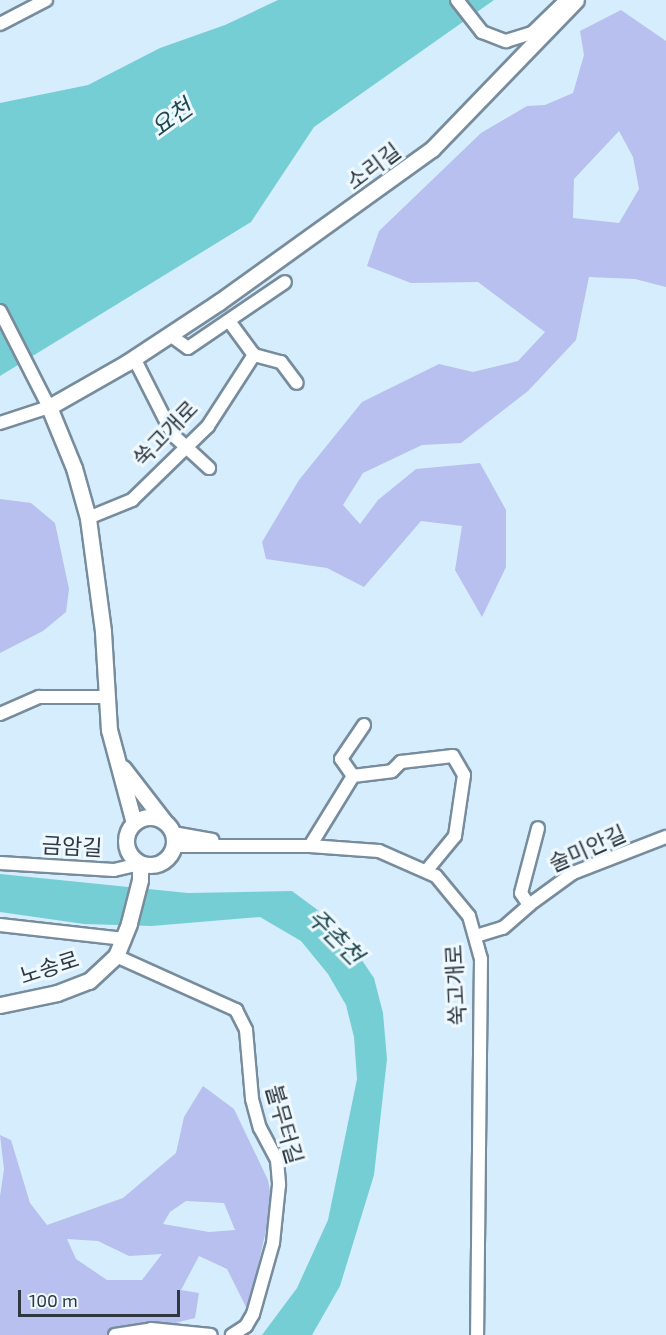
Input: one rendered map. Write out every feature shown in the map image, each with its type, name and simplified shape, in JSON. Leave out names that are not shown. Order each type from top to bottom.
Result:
[{"type":"main road","name":"소리길","points":[[49,407],[170,335],[346,214],[432,150],[576,0]]},
{"type":"main road","points":[[49,407],[74,468],[88,518],[103,632],[106,697],[117,761],[134,823],[126,844],[140,864],[164,862],[170,833],[117,761]]},
{"type":"main road","points":[[134,823],[148,817],[170,833]]},
{"type":"main road","name":"노송로","points":[[0,1005],[57,993],[89,981],[116,956],[125,936],[140,880],[140,864]]},
{"type":"street","points":[[0,24],[46,0]]},
{"type":"street","points":[[457,0],[482,32],[506,41],[532,33],[566,0]]},
{"type":"street","points":[[170,335],[188,348],[285,282]]},
{"type":"street","points":[[0,311],[49,407],[0,423]]},
{"type":"street","points":[[229,321],[254,355],[281,362],[297,383]]},
{"type":"street","name":"쑥고개로","points":[[88,518],[132,500],[208,426],[254,355]]},
{"type":"street","points":[[134,358],[173,435],[209,468]]},
{"type":"street","points":[[0,714],[39,697],[106,697]]},
{"type":"street","points":[[353,776],[341,759],[364,725]]},
{"type":"street","points":[[353,776],[392,771],[401,762],[453,756],[464,775],[455,836],[427,870]]},
{"type":"street","points":[[310,846],[353,776]]},
{"type":"street","name":"술미안길","points":[[529,905],[521,893],[538,828]]},
{"type":"street","name":"쑥고개로","points":[[170,833],[242,846],[310,846],[379,851],[427,870],[469,916],[481,959],[477,1335]]},
{"type":"street","name":"술미안길","points":[[476,936],[502,928],[573,873],[666,837]]},
{"type":"street","name":"금암길","points":[[0,863],[114,870],[140,864]]},
{"type":"street","points":[[0,925],[125,936]]},
{"type":"street","name":"불무터길","points":[[116,956],[236,1010],[246,1030],[252,1099],[260,1128],[277,1160],[279,1185],[273,1243],[253,1314],[246,1326],[232,1335]]},
{"type":"street","points":[[115,1335],[151,1329],[211,1335]]},
{"type":"shaded area","points":[[621,10],[666,41],[666,287],[635,279],[589,277],[576,340],[528,391],[461,443],[422,445],[363,473],[343,505],[360,524],[378,500],[416,469],[480,463],[506,510],[506,567],[482,617],[455,570],[462,526],[421,521],[364,587],[327,568],[266,559],[262,542],[299,480],[362,402],[439,364],[473,372],[518,361],[545,332],[478,282],[411,283],[367,266],[379,231],[481,133],[527,106],[545,105],[573,93],[584,55],[580,31]],"holes":[[[619,131],[633,157],[639,189],[619,223],[573,218],[574,179]]]},
{"type":"shaded area","points":[[0,499],[31,503],[55,523],[69,589],[66,612],[43,631],[0,653]]},
{"type":"shaded area","points":[[203,1086],[234,1109],[268,1180],[272,1203],[248,1311],[227,1269],[199,1256],[181,1290],[199,1293],[195,1318],[128,1335],[0,1335],[0,1196],[4,1169],[0,1135],[11,1140],[30,1203],[47,1225],[123,1198],[176,1153],[184,1117]],"holes":[[[186,1201],[224,1203],[235,1230],[209,1232],[163,1224],[170,1212]],[[67,1239],[98,1241],[129,1256],[162,1254],[142,1280],[107,1280],[76,1259]]]},
{"type":"water","name":"요천","points":[[278,0],[494,0],[314,127],[251,222],[0,376],[0,103],[88,85],[160,48],[225,25]]},
{"type":"water","name":"주촌천","points":[[0,874],[188,893],[292,891],[338,925],[374,978],[383,1013],[387,1059],[374,1175],[340,1286],[312,1335],[262,1335],[297,1288],[328,1220],[357,1079],[354,1037],[346,1005],[328,974],[301,941],[260,917],[152,926],[84,924],[0,912]]}]
